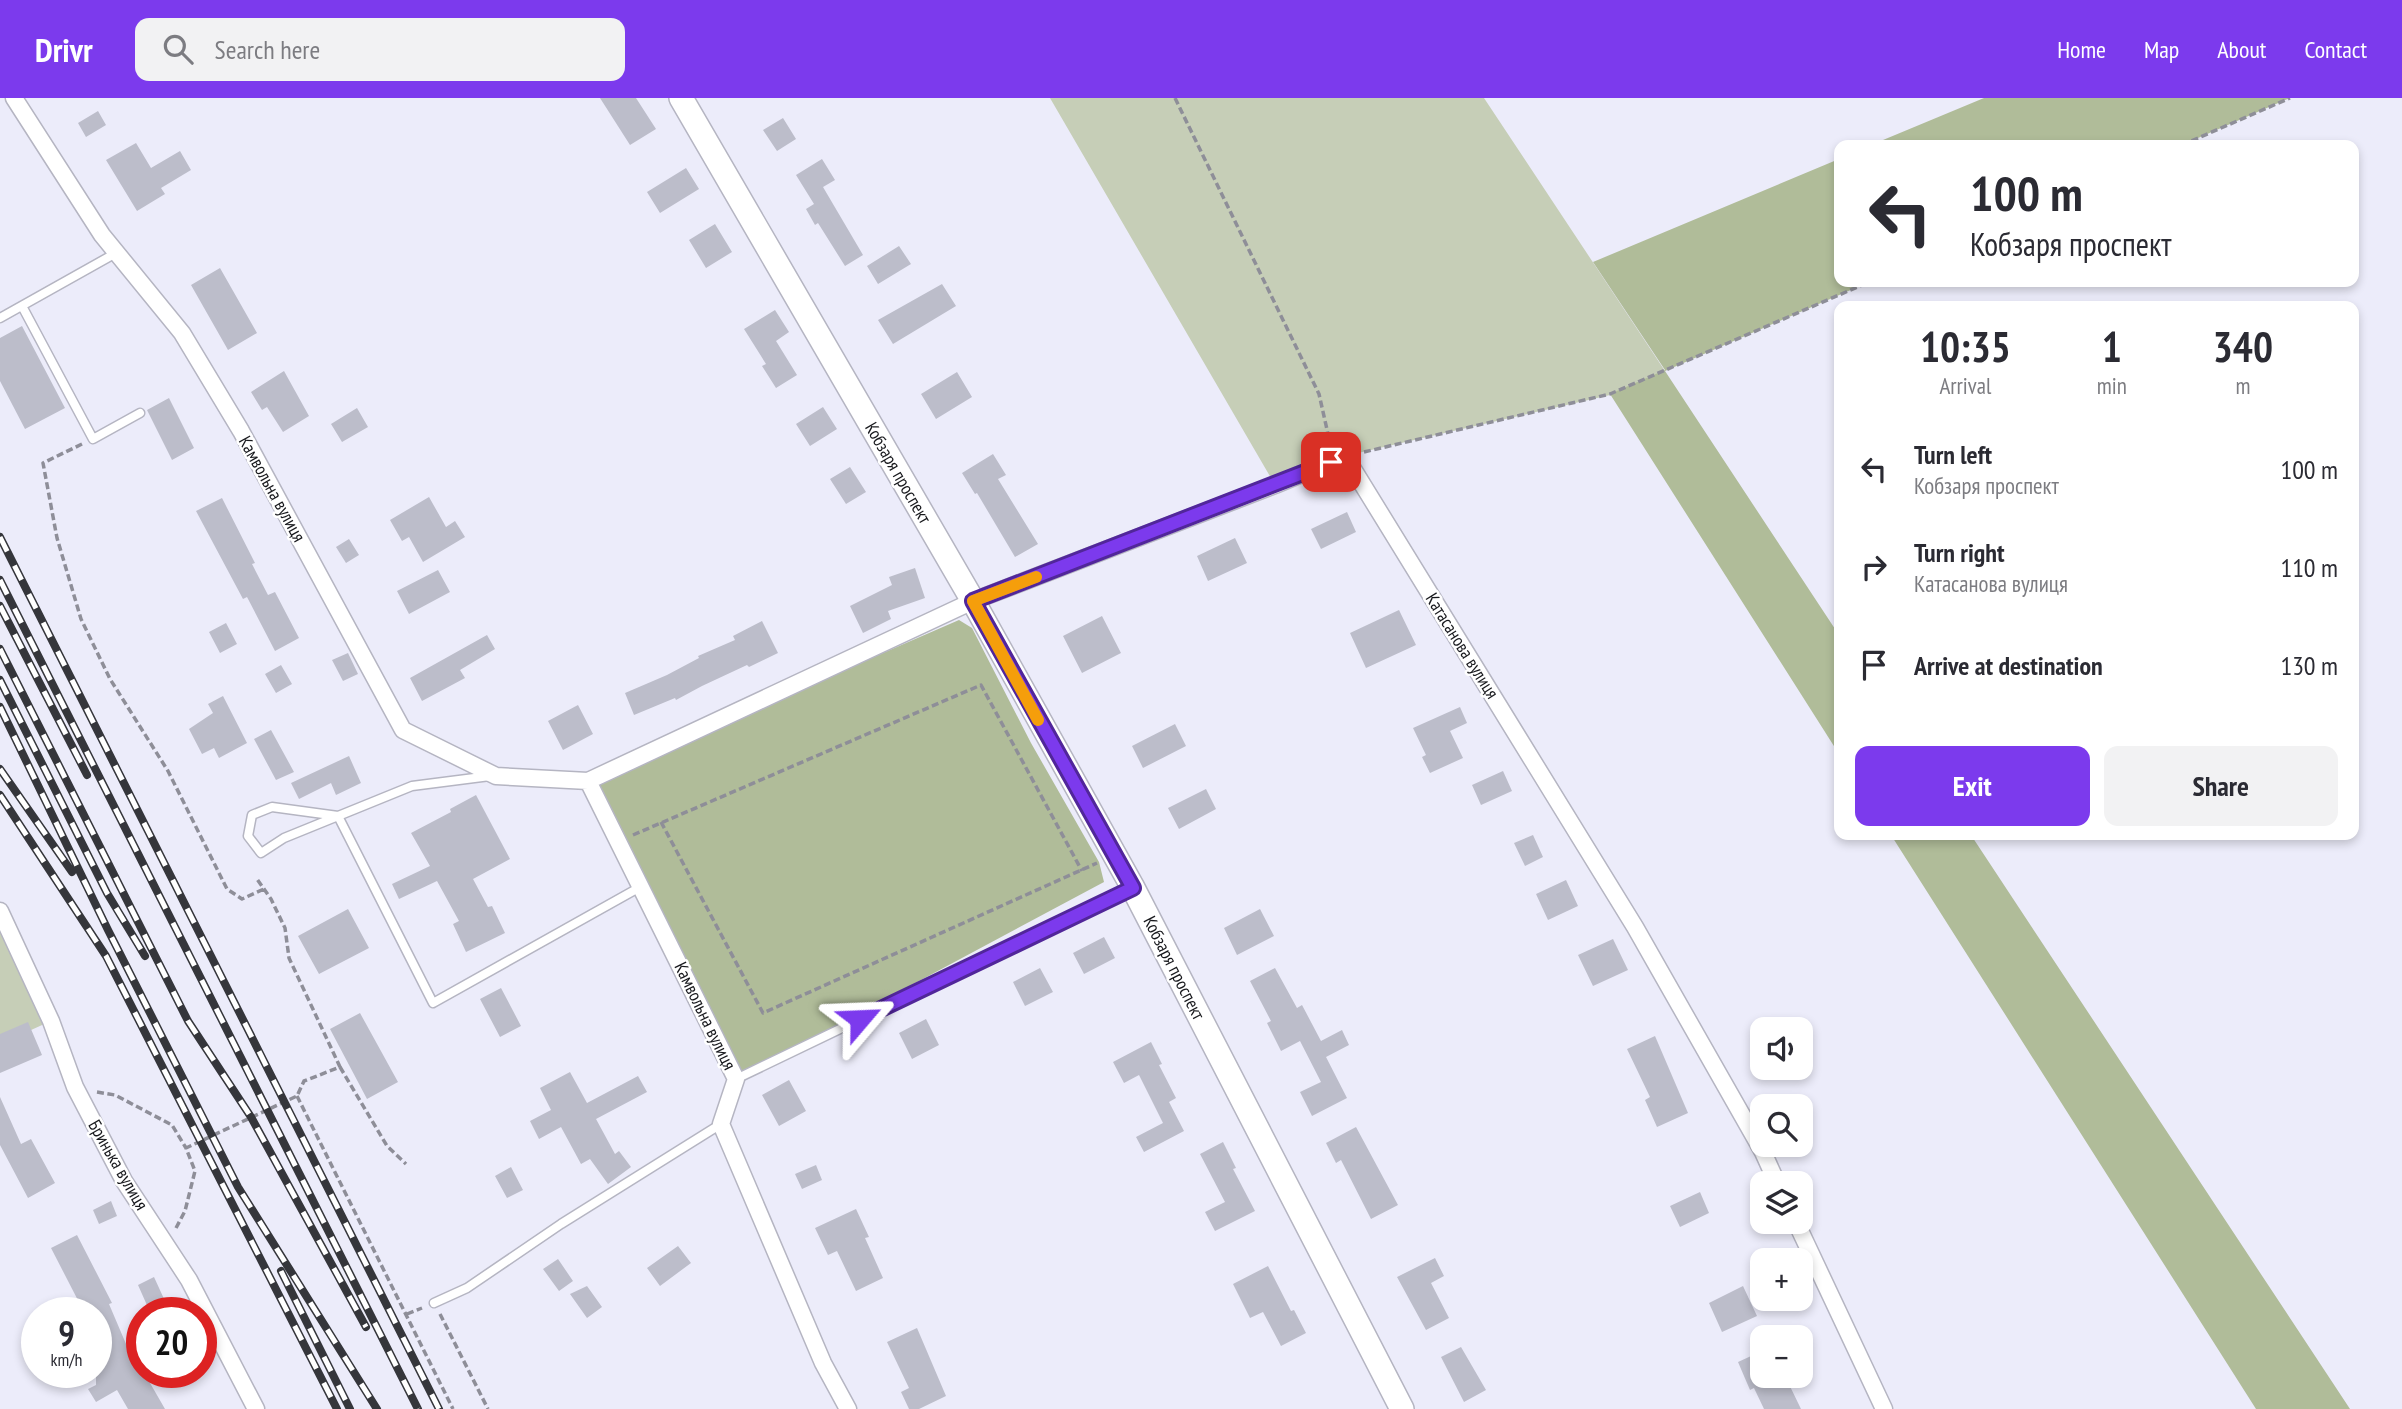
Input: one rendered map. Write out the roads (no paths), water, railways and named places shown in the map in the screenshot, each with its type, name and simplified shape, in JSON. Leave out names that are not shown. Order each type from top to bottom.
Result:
[{"type":"main road","name":"Кобзаря проспект","points":[[681,98],[973,601],[1133,888],[1402,1409]]},
{"type":"street","name":"Камвольна вулиця","points":[[14,98],[102,235],[182,333],[254,455],[403,730],[496,775],[588,781],[973,601]]},
{"type":"street","name":"Катасанова вулиця","points":[[973,601],[1338,459],[1635,927],[1772,1171]]},
{"type":"street","name":"Камвольна вулиця","points":[[588,781],[736,1079],[721,1124]]},
{"type":"street","name":"Бринька вулиця","points":[[0,911],[51,1021],[75,1087],[124,1181],[189,1280],[256,1409]]},
{"type":"street","points":[[721,1124],[823,1363],[848,1409]]},
{"type":"street","points":[[1802,1234],[1884,1409]]},
{"type":"lane","points":[[0,318],[116,253]]},
{"type":"lane","points":[[22,306],[93,439],[140,413]]},
{"type":"lane","points":[[338,816],[272,807],[252,815],[248,836],[261,853],[284,838],[412,786],[496,775]]},
{"type":"lane","points":[[338,816],[433,1003],[642,886]]},
{"type":"lane","points":[[736,1079],[1133,888]]},
{"type":"lane","points":[[434,1303],[467,1289],[561,1224],[721,1124]]},
{"type":"railway","points":[[0,537],[439,1409]]},
{"type":"railway","points":[[0,580],[418,1409]]},
{"type":"railway","points":[[0,606],[87,775]]},
{"type":"railway","points":[[0,649],[188,1021],[251,1117],[366,1327]]},
{"type":"railway","points":[[0,680],[107,893],[145,956]]},
{"type":"railway","points":[[0,707],[108,930],[238,1187],[377,1409]]},
{"type":"railway","points":[[0,769],[72,872]]},
{"type":"railway","points":[[0,795],[106,956],[337,1409]]},
{"type":"railway","points":[[281,1271],[350,1409]]}]
